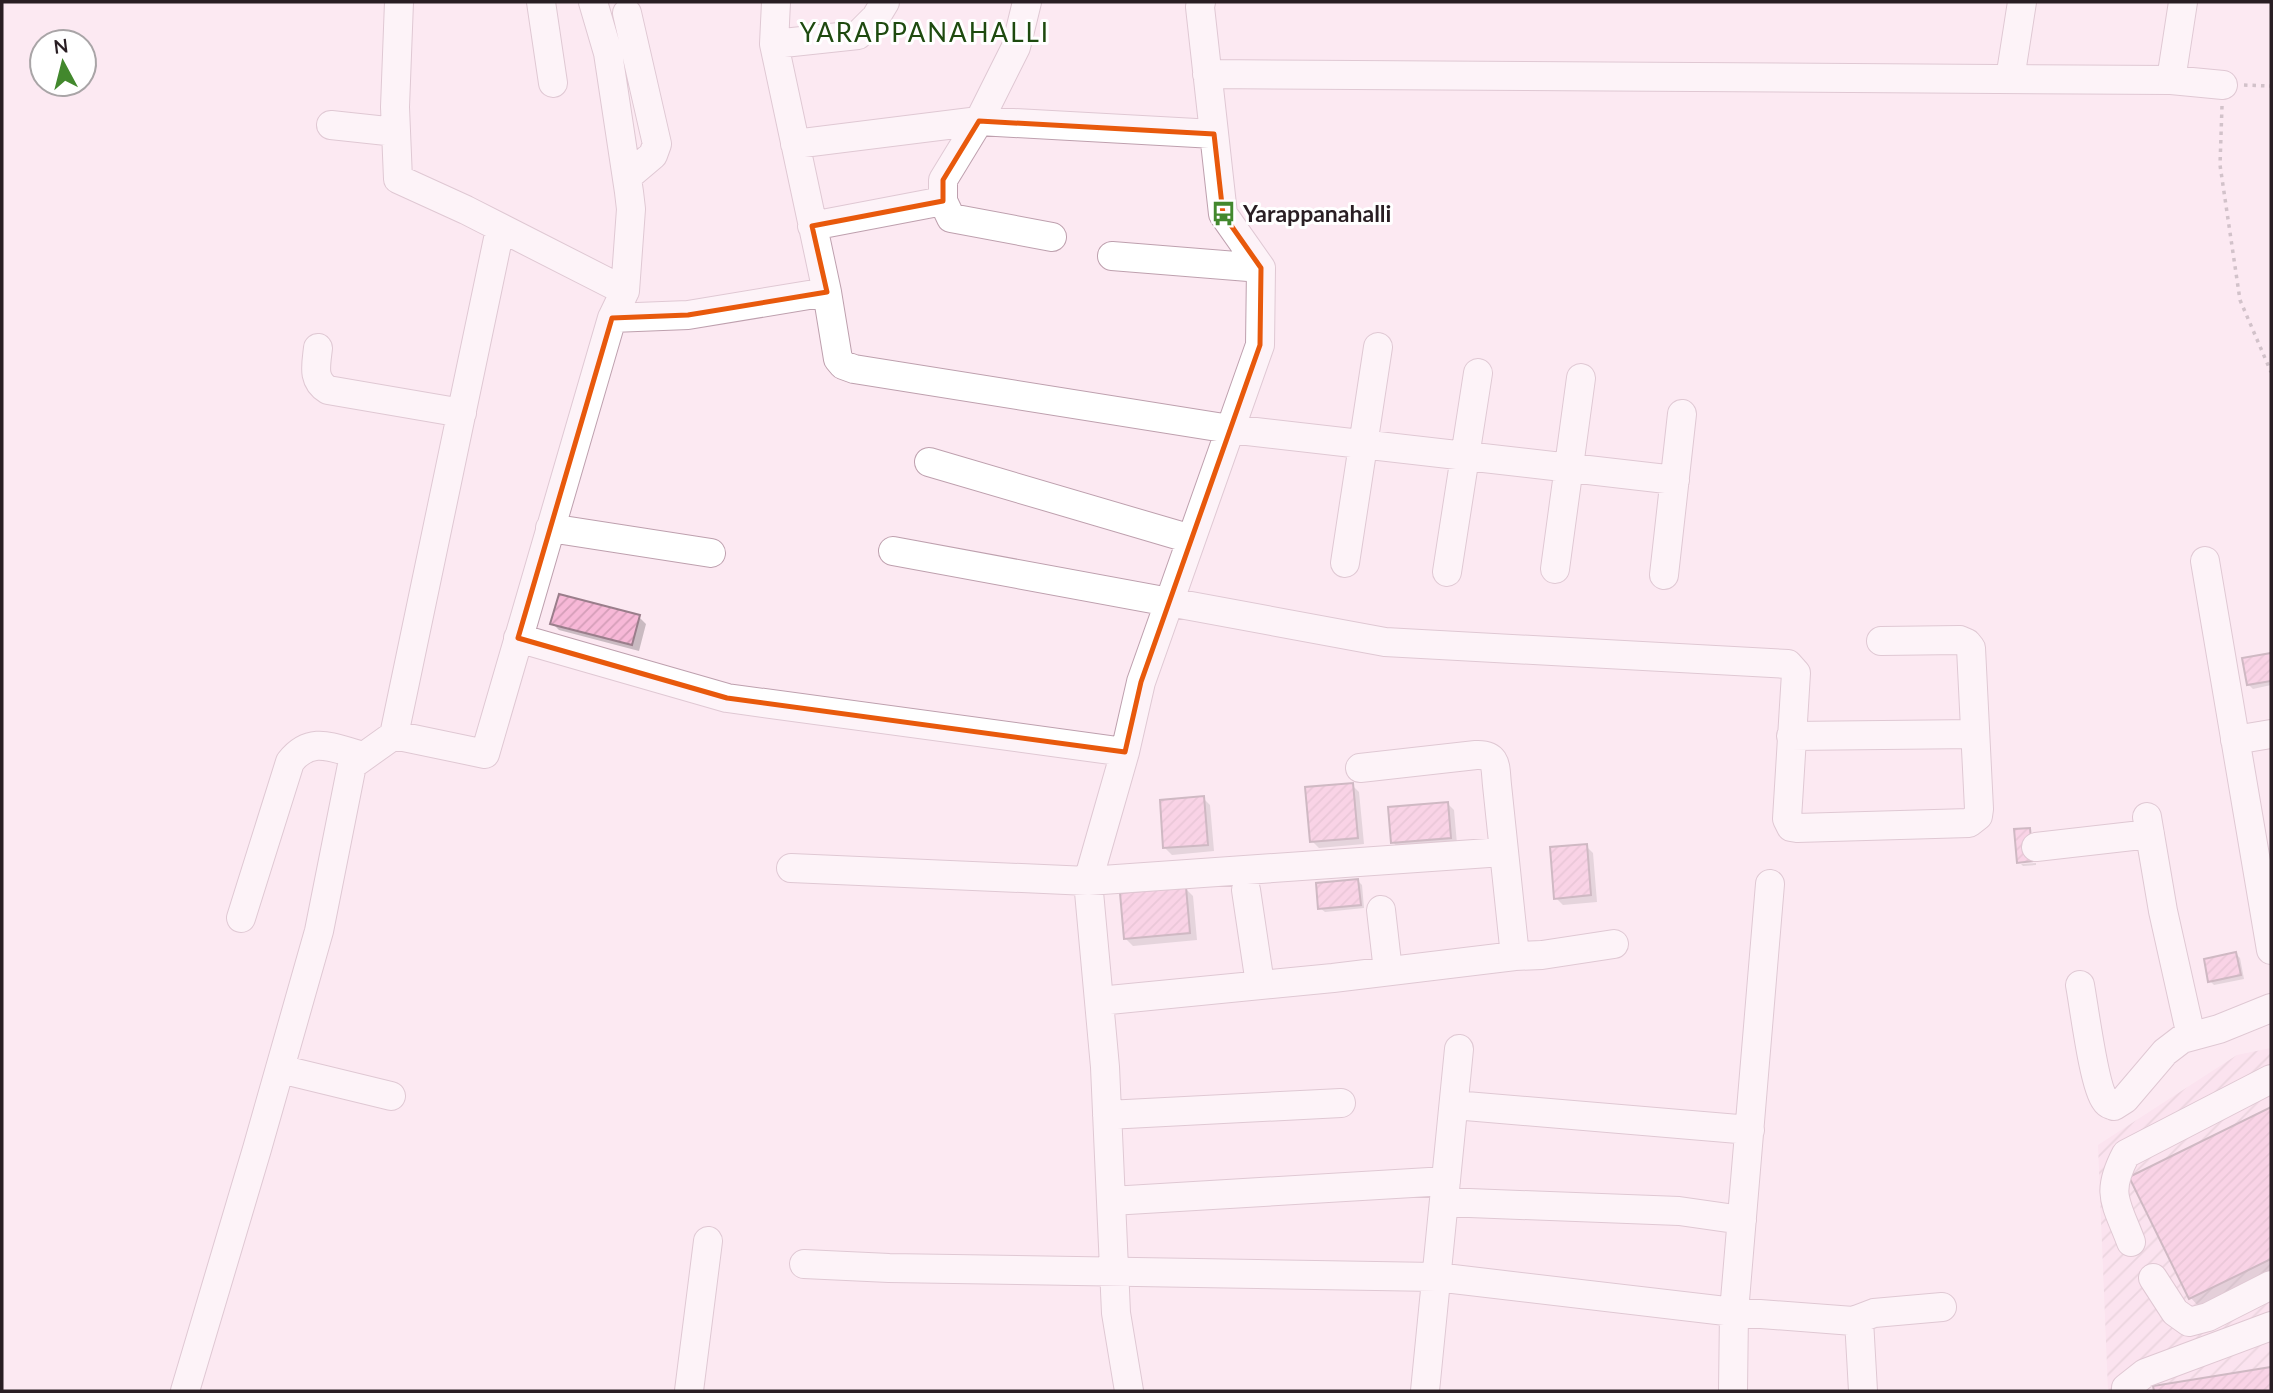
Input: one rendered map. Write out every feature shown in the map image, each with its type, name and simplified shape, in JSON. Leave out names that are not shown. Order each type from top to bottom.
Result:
[{"type":"street","points":[[399,2],[396,132],[398,179],[625,291]]},
{"type":"street","points":[[541,2],[553,83]]},
{"type":"street","points":[[394,736],[485,754],[612,318],[625,291],[631,209],[608,53],[593,2]]},
{"type":"street","points":[[776,2],[774,44],[827,292],[838,359],[843,365],[854,369],[1230,429],[1675,480]]},
{"type":"street","points":[[774,44],[858,35],[876,17],[885,2]]},
{"type":"street","points":[[1027,2],[1016,47],[979,121],[943,180],[943,201],[951,218],[1052,237]]},
{"type":"street","points":[[1129,1391],[1116,1314],[1107,1115],[1088,881],[1125,752],[1140,682],[1260,345],[1261,268],[1223,214],[1201,2]]},
{"type":"street","points":[[2010,79],[2022,2]]},
{"type":"street","points":[[2171,80],[2183,2]]},
{"type":"street","points":[[627,13],[657,144],[653,155],[627,177]]},
{"type":"street","points":[[1207,74],[2171,80],[2223,85]]},
{"type":"street","points":[[795,144],[979,121],[1214,134]]},
{"type":"street","points":[[331,125],[396,132]]},
{"type":"street","points":[[813,226],[943,201]]},
{"type":"street","points":[[185,1391],[319,931],[352,765],[394,736],[500,229]]},
{"type":"street","points":[[1112,256],[1261,268]]},
{"type":"street","points":[[612,318],[688,315],[827,292]]},
{"type":"street","points":[[1345,563],[1378,347]]},
{"type":"street","points":[[318,348],[315,373],[319,385],[328,390],[462,413]]},
{"type":"street","points":[[1447,572],[1478,373]]},
{"type":"street","points":[[1555,569],[1581,378]]},
{"type":"street","points":[[1664,575],[1682,414]]},
{"type":"street","points":[[929,462],[1191,539]]},
{"type":"street","points":[[550,528],[711,553]]},
{"type":"street","points":[[893,551],[1385,642],[1788,664],[1796,673],[1787,818],[1791,827],[1969,823],[1978,816],[1979,809],[1971,648],[1968,643],[1960,640],[1881,641]]},
{"type":"street","points":[[2205,561],[2271,950]]},
{"type":"street","points":[[518,638],[727,698],[1125,752]]},
{"type":"street","points":[[1791,736],[1975,734]]},
{"type":"street","points":[[2235,740],[2271,734]]},
{"type":"street","points":[[241,918],[290,762],[299,750],[314,744],[364,756]]},
{"type":"street","points":[[1360,768],[1486,754],[1492,757],[1495,762],[1515,956]]},
{"type":"street","points":[[2036,847],[2148,826],[2163,911],[2191,1036]]},
{"type":"street","points":[[791,868],[1088,881],[1503,852]]},
{"type":"street","points":[[1732,1391],[1734,1312],[1770,884]]},
{"type":"street","points":[[1246,890],[1260,984]]},
{"type":"street","points":[[1381,910],[1388,971]]},
{"type":"street","points":[[1099,1001],[1542,955],[1614,944]]},
{"type":"street","points":[[2080,985],[2098,1081],[2103,1098],[2114,1106],[2126,1098],[2165,1052],[2182,1039],[2219,1029],[2271,1008]]},
{"type":"street","points":[[1425,1391],[1459,1049]]},
{"type":"street","points":[[280,1069],[391,1096]]},
{"type":"street","points":[[2131,1242],[2113,1196],[2114,1176],[2126,1154],[2271,1079]]},
{"type":"street","points":[[1107,1115],[1341,1103]]},
{"type":"street","points":[[1454,1105],[1750,1130]]},
{"type":"street","points":[[1111,1201],[1445,1192],[1679,1211],[1742,1220]]},
{"type":"street","points":[[689,1391],[708,1241]]},
{"type":"street","points":[[804,1264],[889,1269],[1436,1277],[1734,1312],[1859,1320],[1874,1313],[1942,1307]]},
{"type":"street","points":[[2153,1278],[2175,1312],[2189,1322],[2208,1317],[2271,1285]]},
{"type":"street","points":[[1859,1320],[1863,1391]]},
{"type":"street","points":[[2126,1391],[2126,1388],[2145,1373],[2271,1326]]},
{"type":"path","points":[[2271,86],[2223,85],[2220,165],[2240,300],[2271,372]]},
{"type":"highlighted area","points":[[979,121],[1214,134],[1223,214],[1261,268],[1260,345],[1141,682],[1125,752],[727,698],[518,638],[612,318],[688,315],[827,292],[812,226],[943,201],[943,180]]},
{"type":"shaded area","points":[[2271,1048],[2271,1391],[2108,1391],[2098,1145],[2237,1055]]},
{"type":"building","points":[[559,594],[640,615],[632,645],[550,624]]},
{"type":"building","points":[[2271,653],[2271,681],[2247,685],[2242,658]]},
{"type":"building","points":[[1353,783],[1358,838],[1310,842],[1305,787]]},
{"type":"building","points":[[1204,796],[1208,845],[1163,848],[1160,800]]},
{"type":"building","points":[[1448,802],[1451,838],[1391,843],[1388,807]]},
{"type":"building","points":[[2030,828],[2033,861],[2017,863],[2014,829]]},
{"type":"building","points":[[1587,844],[1591,895],[1554,899],[1550,847]]},
{"type":"building","points":[[1358,879],[1361,905],[1318,909],[1316,883]]},
{"type":"building","points":[[1186,887],[1190,933],[1124,939],[1120,893]]},
{"type":"building","points":[[2236,952],[2241,975],[2208,982],[2204,959]]},
{"type":"building","points":[[2271,1107],[2271,1259],[2189,1299],[2129,1177]]},
{"type":"building","points":[[2271,1367],[2271,1391],[2154,1391],[2153,1386]]},
{"type":"place","name":"Yarappanahalli","points":[[1223,214]]},
{"type":"district","name":"YARAPPANAHALLI","points":[[925,33]]}]
